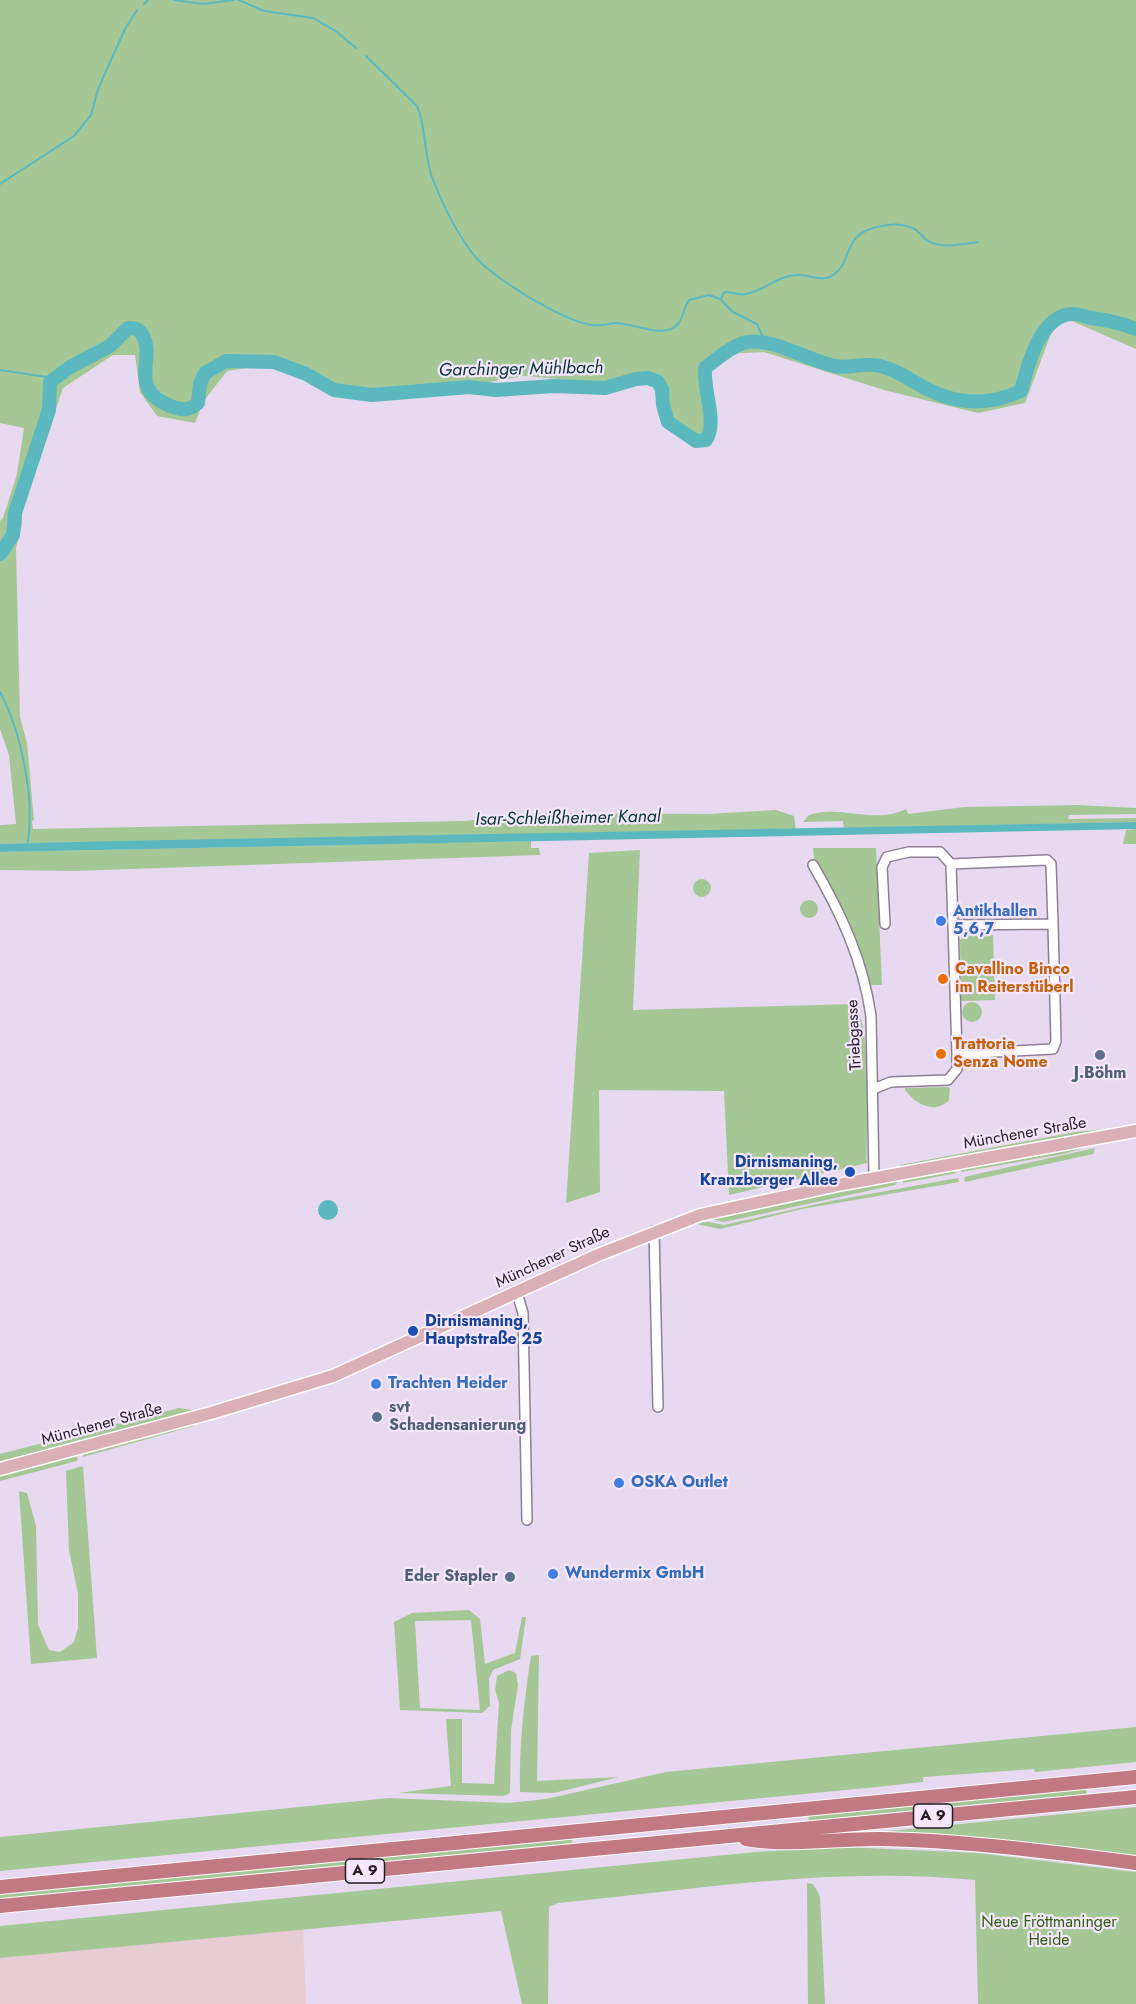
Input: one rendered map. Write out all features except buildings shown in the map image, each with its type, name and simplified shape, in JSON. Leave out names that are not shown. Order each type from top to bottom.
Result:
[{"type":"highway","name":"A 9","points":[[0,1887],[1136,1777]]},
{"type":"highway","name":"A 9","points":[[0,1906],[1136,1797]]},
{"type":"highway","points":[[729,1835],[767,1843],[880,1839],[932,1841],[1136,1863]]},
{"type":"main road","name":"Münchener Straße","points":[[0,1469],[211,1413],[322,1380],[654,1235],[741,1204],[1136,1131]]},
{"type":"street","points":[[873,1089],[891,1082],[948,1080],[957,1070],[951,864],[940,852],[909,852],[887,857],[882,867],[885,924]]},
{"type":"street","points":[[951,864],[1047,860],[1051,864],[1053,924],[1056,1041],[1053,1048],[957,1054]]},
{"type":"street","name":"Triebgasse","points":[[813,865],[853,942],[868,992],[872,1016],[873,1178]]},
{"type":"street","points":[[953,925],[1053,924]]},
{"type":"street","points":[[654,1235],[658,1407]]},
{"type":"street","points":[[517,1293],[523,1313],[527,1521]]},
{"type":"shaded area","points":[[1136,822],[1136,829],[0,852],[0,844]]},
{"type":"shaded area","points":[[324,1200],[332,1200],[338,1206],[338,1214],[332,1220],[324,1220],[318,1214],[318,1206]]},
{"type":"shaded area","points":[[303,1929],[306,2004],[0,2004],[0,1958]]},
{"type":"green space","points":[[0,0],[1136,0],[1136,349],[1058,315],[1025,403],[978,413],[884,390],[764,352],[724,354],[709,359],[700,369],[708,423],[707,431],[693,436],[672,418],[664,381],[651,373],[604,383],[524,376],[408,396],[334,391],[277,363],[227,371],[203,402],[195,423],[157,416],[140,392],[135,355],[113,355],[63,388],[22,509],[22,524],[16,548],[20,717],[27,743],[33,829],[465,821],[539,813],[708,814],[776,810],[794,816],[796,829],[0,844],[0,825],[16,824],[9,755],[0,729],[0,521],[3,518],[17,474],[24,428],[0,423]]},
{"type":"green space","points":[[1077,805],[1136,808],[1136,814],[1069,815],[1068,819],[1136,818],[1136,822],[844,828],[843,821],[803,822],[809,815],[821,812],[882,815],[906,809],[908,814],[964,807]]},
{"type":"green space","points":[[1136,829],[1136,844],[1123,844],[1126,830]]},
{"type":"green space","points":[[531,841],[531,848],[539,848],[540,855],[73,871],[0,870],[0,852]]},
{"type":"green space","points":[[813,848],[876,848],[882,985],[870,985],[856,940],[814,860]]},
{"type":"green space","points":[[640,850],[633,1010],[854,1004],[864,1033],[866,1055],[867,1163],[729,1195],[724,1091],[599,1090],[600,1192],[566,1203],[589,853]]},
{"type":"green space","points":[[702,879],[708,882],[711,888],[708,894],[702,897],[696,894],[693,888],[696,882]]},
{"type":"green space","points":[[809,900],[815,903],[818,909],[815,915],[809,918],[803,915],[800,909],[803,903]]},
{"type":"green space","points":[[993,935],[995,1000],[961,1001],[960,940],[965,936]]},
{"type":"green space","points":[[972,1002],[979,1005],[982,1012],[979,1019],[972,1022],[965,1019],[962,1012],[965,1005]]},
{"type":"green space","points":[[948,1087],[950,1089],[949,1100],[938,1107],[925,1106],[914,1100],[905,1090],[905,1088]]},
{"type":"green space","points":[[1119,1128],[901,1168],[900,1165],[1075,1132]]},
{"type":"green space","points":[[1078,1147],[1084,1148],[1063,1154],[961,1172],[961,1168]]},
{"type":"green space","points":[[1095,1148],[1093,1154],[965,1182],[964,1177]]},
{"type":"green space","points":[[950,1169],[957,1173],[903,1183],[903,1179]]},
{"type":"green space","points":[[958,1178],[959,1182],[802,1209],[720,1229],[692,1223],[708,1222],[724,1225],[831,1201]]},
{"type":"green space","points":[[899,1179],[895,1185],[724,1222],[711,1219]]},
{"type":"green space","points":[[179,1408],[193,1410],[182,1415],[0,1463],[0,1454]]},
{"type":"green space","points":[[193,1424],[194,1426],[83,1457],[83,1452]]},
{"type":"green space","points":[[75,1455],[78,1458],[77,1461],[0,1481],[0,1475]]},
{"type":"green space","points":[[83,1466],[97,1658],[31,1664],[19,1491],[27,1493],[36,1526],[38,1625],[49,1650],[60,1652],[74,1642],[78,1628],[78,1594],[69,1550],[66,1471]]},
{"type":"green space","points":[[469,1610],[480,1619],[485,1664],[515,1653],[522,1617],[526,1617],[520,1659],[493,1670],[489,1679],[490,1706],[482,1713],[400,1710],[394,1622],[412,1613]],"holes":[[[471,1620],[480,1710],[420,1708],[415,1621]]]},
{"type":"green space","points":[[539,1655],[537,1781],[619,1777],[554,1793],[520,1792],[521,1741],[528,1673],[531,1656]]},
{"type":"green space","points":[[509,1670],[516,1673],[518,1685],[511,1730],[510,1793],[504,1796],[398,1793],[451,1786],[446,1719],[462,1719],[462,1783],[494,1784],[499,1703],[495,1690],[497,1676]]},
{"type":"green space","points":[[1136,1727],[1136,1762],[1035,1772],[1034,1769],[923,1777],[923,1782],[877,1787],[0,1871],[0,1837],[389,1798],[509,1803],[546,1799],[666,1772]]},
{"type":"green space","points":[[1086,1789],[1087,1795],[809,1821],[808,1816]]},
{"type":"green space","points":[[1136,1807],[1136,1858],[888,1831]]},
{"type":"green space","points":[[572,1838],[572,1844],[0,1899],[0,1894]]},
{"type":"green space","name":"Neue Fröttmaninger Heide","points":[[844,1847],[978,1853],[1136,1872],[1136,2004],[978,2004],[975,1880],[923,1876],[819,1877],[558,1903],[549,1907],[548,2004],[522,2004],[501,1911],[0,1958],[0,1926],[756,1852]]},
{"type":"green space","points":[[807,1883],[813,1884],[820,1896],[825,2004],[808,2004]]},
{"type":"waterway","points":[[144,4],[148,0]]},
{"type":"waterway","points":[[174,0],[203,4],[234,0]]},
{"type":"waterway","points":[[239,0],[264,11],[313,18],[337,32],[356,48]]},
{"type":"waterway","points":[[0,184],[74,136],[91,115],[98,89],[125,29],[137,10]]},
{"type":"waterway","points":[[366,56],[417,106],[422,122],[429,168],[445,207],[473,254],[482,264],[511,286],[547,307],[580,322],[593,325],[616,323],[657,331],[672,329],[678,324],[689,300],[709,295],[720,299],[733,312],[757,324],[762,335],[762,342]]},
{"type":"waterway","points":[[721,299],[724,292],[738,294],[753,292],[790,276],[829,277],[839,270],[858,236],[881,226],[910,227],[928,241],[940,245],[978,242]]},
{"type":"waterway","name":"Garchinger Mühlbach","points":[[0,554],[13,535],[15,513],[49,410],[50,382],[70,367],[110,346],[128,328],[137,329],[143,336],[147,355],[146,383],[150,392],[159,400],[180,409],[186,409],[198,403],[200,384],[205,373],[226,361],[274,362],[306,374],[334,390],[372,395],[469,387],[496,390],[554,386],[605,388],[648,378],[658,382],[662,389],[663,405],[668,422],[696,441],[706,440],[711,424],[705,368],[727,351],[743,343],[753,341],[776,345],[835,366],[880,366],[893,370],[940,395],[963,401],[987,401],[1021,391],[1031,356],[1043,332],[1061,317],[1077,314],[1136,329]]},
{"type":"waterway","points":[[0,370],[53,378]]},
{"type":"waterway","points":[[0,692],[8,708],[25,767],[30,808],[27,846]]},
{"type":"place","name":"Antikhallen 5,6,7","points":[[941,921]]},
{"type":"place","name":"Cavallino Binco im Reiterstüberl","points":[[943,979]]},
{"type":"place","name":"Trattoria Senza Nome","points":[[941,1054]]},
{"type":"place","name":"J.Böhm","points":[[1100,1055]]},
{"type":"place","name":"Dirnismaning, Kranzberger Allee","points":[[850,1172]]},
{"type":"place","name":"Dirnismaning, Hauptstraße 25","points":[[413,1331]]},
{"type":"place","name":"Trachten Heider","points":[[376,1384]]},
{"type":"place","name":"svt Schadensanierung","points":[[377,1417]]},
{"type":"place","name":"OSKA Outlet","points":[[619,1483]]},
{"type":"place","name":"Wundermix GmbH","points":[[553,1574]]},
{"type":"place","name":"Eder Stapler","points":[[510,1577]]},
{"type":"water label","name":"Isar-Schleißheimer Kanal","points":[[568,819]]}]
